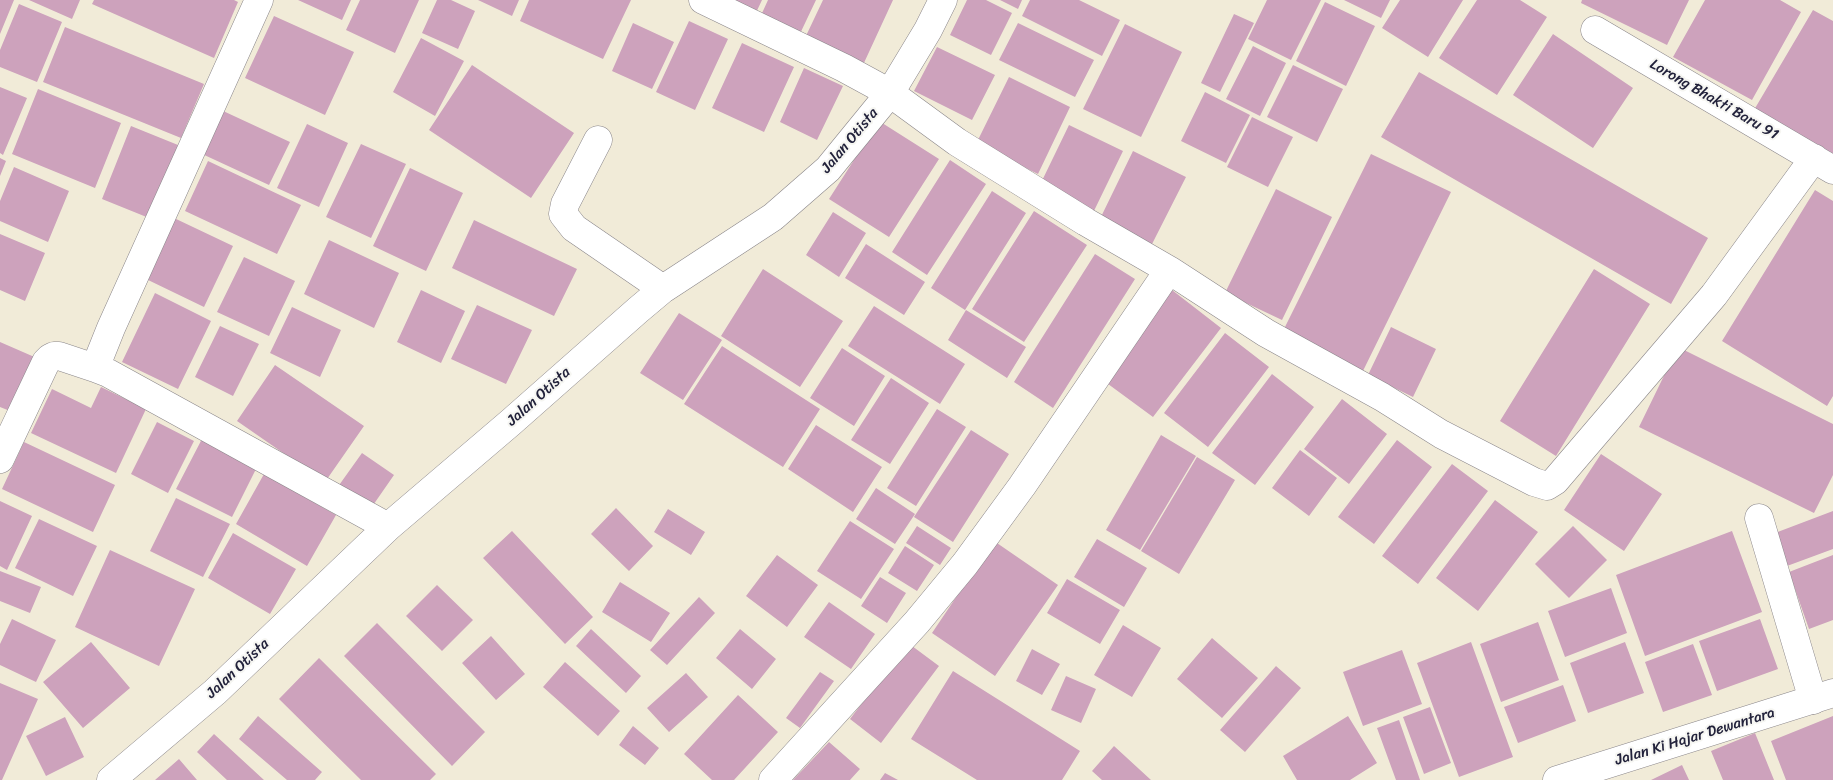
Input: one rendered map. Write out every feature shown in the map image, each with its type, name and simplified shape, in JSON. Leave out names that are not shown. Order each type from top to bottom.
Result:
[{"type":"street","points":[[95,368],[111,328],[258,0]]},
{"type":"street","points":[[703,0],[844,68],[890,93],[957,142],[1063,208],[1169,270],[1266,333],[1382,397],[1441,434],[1534,482],[1547,486],[1555,481],[1823,164]]},
{"type":"street","name":"Jalan Otista","points":[[111,780],[215,692],[388,527],[510,423],[663,288],[773,217],[828,169],[890,93],[928,30],[943,0]]},
{"type":"street","name":"Lorong Bhakti Baru 91","points":[[1595,30],[1823,164]]},
{"type":"street","points":[[598,140],[565,204],[564,214],[574,228],[663,288]]},
{"type":"street","points":[[773,780],[917,622],[965,564],[1022,486],[1169,270]]},
{"type":"street","points":[[0,459],[46,362],[54,356],[60,356],[108,373],[388,527]]},
{"type":"street","points":[[1759,518],[1823,697]]},
{"type":"street","name":"Jalan Ki Hajar Dewantara","points":[[1557,780],[1823,697]]},
{"type":"building","points":[[0,0],[14,0],[0,34]]},
{"type":"building","points":[[29,0],[80,0],[72,19]]},
{"type":"building","points":[[94,0],[234,0],[238,2],[214,58],[92,4]]},
{"type":"building","points":[[298,0],[351,0],[342,20]]},
{"type":"building","points":[[360,0],[419,0],[395,53],[346,30]]},
{"type":"building","points":[[437,0],[451,0],[475,11],[458,49],[422,33]]},
{"type":"building","points":[[478,0],[519,0],[512,16]]},
{"type":"building","points":[[529,0],[631,0],[603,59],[520,21]]},
{"type":"building","points":[[712,0],[762,0],[753,19]]},
{"type":"building","points":[[768,0],[816,0],[797,40],[758,22]]},
{"type":"building","points":[[823,0],[893,0],[863,65],[805,38]]},
{"type":"building","points":[[967,0],[986,0],[1012,13],[991,55],[950,35]]},
{"type":"building","points":[[1000,0],[1022,0],[1018,9]]},
{"type":"building","points":[[1030,0],[1079,0],[1120,20],[1102,56],[1022,16]]},
{"type":"building","points":[[1267,0],[1321,0],[1291,60],[1248,39]]},
{"type":"building","points":[[1344,0],[1390,0],[1381,18]]},
{"type":"building","points":[[1400,0],[1463,0],[1428,57],[1382,28]]},
{"type":"building","points":[[1477,0],[1520,0],[1547,17],[1497,95],[1439,58]]},
{"type":"building","points":[[1582,0],[1689,0],[1667,45],[1581,3]]},
{"type":"building","points":[[1705,0],[1780,0],[1801,12],[1752,100],[1673,57]]},
{"type":"building","points":[[1325,2],[1375,26],[1346,86],[1296,61]]},
{"type":"building","points":[[19,4],[62,22],[37,82],[0,67],[0,50]]},
{"type":"building","points":[[1813,10],[1833,21],[1833,158],[1754,110]]},
{"type":"building","points":[[1234,14],[1254,23],[1220,92],[1201,83]]},
{"type":"building","points":[[274,16],[354,52],[325,115],[245,78]]},
{"type":"building","points":[[689,21],[728,39],[695,110],[656,92]]},
{"type":"building","points":[[633,23],[674,42],[652,89],[612,71]]},
{"type":"building","points":[[1018,23],[1094,60],[1075,97],[999,60]]},
{"type":"building","points":[[1125,24],[1182,52],[1141,137],[1083,109]]},
{"type":"building","points":[[65,27],[204,84],[181,138],[43,82]]},
{"type":"building","points":[[1553,34],[1633,88],[1593,148],[1513,95]]},
{"type":"building","points":[[421,38],[464,61],[435,116],[393,92]]},
{"type":"building","points":[[742,43],[794,67],[764,132],[712,108]]},
{"type":"building","points":[[1253,46],[1286,63],[1260,116],[1226,99]]},
{"type":"building","points":[[937,47],[995,75],[972,120],[914,91]]},
{"type":"building","points":[[472,65],[574,133],[531,198],[429,130]]},
{"type":"building","points":[[1293,65],[1343,89],[1317,142],[1267,117]]},
{"type":"building","points":[[804,68],[843,86],[817,140],[780,122]]},
{"type":"building","points":[[1419,72],[1708,238],[1671,304],[1381,137]]},
{"type":"building","points":[[1009,77],[1070,107],[1038,174],[976,144]]},
{"type":"building","points":[[0,87],[27,98],[3,155],[0,153]]},
{"type":"building","points":[[38,89],[121,123],[95,188],[12,154]]},
{"type":"building","points":[[1205,92],[1250,115],[1226,163],[1181,141]]},
{"type":"building","points":[[221,110],[290,142],[269,185],[200,153]]},
{"type":"building","points":[[1252,117],[1293,137],[1268,187],[1227,167]]},
{"type":"building","points":[[879,121],[939,159],[889,237],[829,199]]},
{"type":"building","points":[[307,124],[348,143],[319,207],[277,188]]},
{"type":"building","points":[[1069,125],[1123,151],[1092,215],[1038,189]]},
{"type":"building","points":[[131,126],[178,145],[149,218],[102,199]]},
{"type":"building","points":[[361,144],[406,164],[371,238],[326,217]]},
{"type":"building","points":[[1133,151],[1186,177],[1150,248],[1098,223]]},
{"type":"building","points":[[1371,154],[1451,192],[1360,377],[1280,337]]},
{"type":"building","points":[[0,158],[6,161],[0,176]]},
{"type":"building","points":[[950,160],[986,184],[927,275],[892,252]]},
{"type":"building","points":[[208,161],[301,205],[277,254],[185,211]]},
{"type":"building","points":[[14,167],[69,191],[48,242],[0,221],[0,201]]},
{"type":"building","points":[[410,168],[463,193],[426,271],[373,246]]},
{"type":"building","points":[[1276,189],[1332,217],[1282,320],[1225,293]]},
{"type":"building","points":[[1815,190],[1833,201],[1833,396],[1827,406],[1722,341]]},
{"type":"building","points":[[992,191],[1026,213],[965,310],[931,288]]},
{"type":"building","points":[[1034,211],[1087,245],[1024,342],[972,309]]},
{"type":"building","points":[[833,212],[866,233],[839,277],[806,255]]},
{"type":"building","points":[[174,218],[233,246],[204,307],[146,279]]},
{"type":"building","points":[[474,220],[577,269],[554,316],[452,268]]},
{"type":"building","points":[[0,234],[45,253],[25,301],[0,290]]},
{"type":"building","points":[[329,240],[399,273],[374,328],[304,294]]},
{"type":"building","points":[[866,244],[925,282],[904,315],[845,278]]},
{"type":"building","points":[[1095,254],[1135,279],[1053,408],[1014,382]]},
{"type":"building","points":[[244,257],[295,281],[269,336],[217,312]]},
{"type":"building","points":[[763,269],[843,321],[800,387],[721,336]]},
{"type":"building","points":[[1594,269],[1650,304],[1556,456],[1500,421]]},
{"type":"building","points":[[421,290],[465,311],[441,363],[397,342]]},
{"type":"building","points":[[1172,290],[1221,328],[1153,417],[1104,381]]},
{"type":"building","points":[[155,293],[211,321],[178,389],[122,362]]},
{"type":"building","points":[[477,305],[532,330],[506,384],[451,359]]},
{"type":"building","points":[[874,306],[965,364],[940,404],[848,346]]},
{"type":"building","points":[[292,307],[341,330],[320,377],[270,353]]},
{"type":"building","points":[[966,310],[1026,347],[1007,378],[948,340]]},
{"type":"building","points":[[679,313],[722,340],[683,400],[640,373]]},
{"type":"building","points":[[220,326],[259,344],[233,396],[195,377]]},
{"type":"building","points":[[1391,327],[1436,349],[1413,397],[1368,375]]},
{"type":"building","points":[[1225,333],[1269,367],[1208,447],[1164,413]]},
{"type":"building","points":[[0,342],[39,359],[15,413],[0,407]]},
{"type":"building","points":[[722,346],[820,409],[783,467],[684,404]]},
{"type":"building","points":[[1678,347],[1833,424],[1833,475],[1814,513],[1639,427]]},
{"type":"building","points":[[842,348],[885,376],[854,426],[810,398]]},
{"type":"building","points":[[275,365],[364,426],[325,482],[237,421]]},
{"type":"building","points":[[1272,374],[1314,407],[1255,485],[1212,453]]},
{"type":"building","points":[[891,378],[929,403],[890,464],[851,440]]},
{"type":"building","points":[[101,387],[146,409],[116,473],[31,433],[52,389],[91,408]]},
{"type":"building","points":[[1342,399],[1387,434],[1349,484],[1304,449]]},
{"type":"building","points":[[937,409],[966,427],[916,506],[887,488]]},
{"type":"building","points":[[157,422],[194,441],[168,493],[131,474]]},
{"type":"building","points":[[816,425],[882,467],[853,512],[788,469]]},
{"type":"building","points":[[971,430],[1009,454],[953,542],[914,517]]},
{"type":"building","points":[[1161,435],[1196,456],[1140,550],[1106,530]]},
{"type":"building","points":[[203,437],[258,465],[232,517],[176,489]]},
{"type":"building","points":[[1397,440],[1432,467],[1374,544],[1338,517]]},
{"type":"building","points":[[24,442],[115,485],[93,532],[2,489]]},
{"type":"building","points":[[1300,450],[1337,478],[1309,516],[1272,488]]},
{"type":"building","points":[[362,453],[394,475],[369,511],[337,488]]},
{"type":"building","points":[[1601,454],[1662,494],[1624,551],[1564,510]]},
{"type":"building","points":[[1197,457],[1235,480],[1179,574],[1141,551]]},
{"type":"building","points":[[1452,464],[1488,491],[1418,584],[1382,556]]},
{"type":"building","points":[[264,474],[336,515],[307,566],[236,524]]},
{"type":"building","points":[[876,488],[915,514],[895,544],[856,519]]},
{"type":"building","points":[[176,498],[230,524],[203,577],[150,551]]},
{"type":"building","points":[[1495,500],[1538,532],[1478,611],[1436,578]]},
{"type":"building","points":[[0,501],[32,516],[7,570],[0,566]]},
{"type":"building","points":[[616,508],[653,546],[629,571],[591,534]]},
{"type":"building","points":[[668,509],[705,532],[691,555],[654,532]]},
{"type":"building","points":[[1833,511],[1833,549],[1787,566],[1775,533]]},
{"type":"building","points":[[39,519],[97,546],[73,596],[15,568]]},
{"type":"building","points":[[850,521],[894,549],[861,599],[817,571]]},
{"type":"building","points":[[917,526],[951,548],[940,565],[906,543]]},
{"type":"building","points":[[1573,526],[1607,560],[1569,598],[1535,564]]},
{"type":"building","points":[[512,531],[593,617],[565,644],[483,558]]},
{"type":"building","points":[[1732,531],[1762,612],[1645,656],[1616,575]]},
{"type":"building","points":[[233,533],[296,569],[270,614],[208,578]]},
{"type":"building","points":[[1097,539],[1147,568],[1124,607],[1074,577]]},
{"type":"building","points":[[994,541],[1058,585],[995,676],[932,633]]},
{"type":"building","points":[[905,546],[934,565],[917,591],[888,573]]},
{"type":"building","points":[[110,550],[195,589],[159,666],[75,627]]},
{"type":"building","points":[[777,555],[818,585],[787,627],[746,596]]},
{"type":"building","points":[[1833,555],[1833,620],[1809,629],[1789,572]]},
{"type":"building","points":[[0,571],[41,587],[30,613],[0,601]]},
{"type":"building","points":[[880,577],[906,593],[887,623],[861,606]]},
{"type":"building","points":[[1067,579],[1120,610],[1100,644],[1047,613]]},
{"type":"building","points":[[620,582],[670,613],[651,642],[602,612]]},
{"type":"building","points":[[437,585],[473,620],[442,651],[406,616]]},
{"type":"building","points":[[1611,588],[1627,633],[1565,657],[1548,611]]},
{"type":"building","points":[[699,597],[715,613],[667,665],[650,650]]},
{"type":"building","points":[[829,602],[875,634],[851,669],[804,637]]},
{"type":"building","points":[[12,619],[56,640],[36,682],[0,665],[0,644]]},
{"type":"building","points":[[1760,619],[1778,669],[1717,691],[1699,641]]},
{"type":"building","points":[[1538,622],[1559,680],[1501,702],[1480,644]]},
{"type":"building","points":[[377,623],[485,732],[452,766],[344,656]]},
{"type":"building","points":[[1123,625],[1161,648],[1132,697],[1094,675]]},
{"type":"building","points":[[591,629],[641,676],[626,693],[576,646]]},
{"type":"building","points":[[740,629],[776,659],[752,689],[716,658]]},
{"type":"building","points":[[491,636],[525,674],[496,700],[462,663]]},
{"type":"building","points":[[1212,638],[1258,678],[1222,718],[1177,679]]},
{"type":"building","points":[[91,642],[130,688],[83,728],[43,682]]},
{"type":"building","points":[[1471,642],[1513,757],[1459,777],[1417,663]]},
{"type":"building","points":[[1625,642],[1644,693],[1588,713],[1570,663]]},
{"type":"building","points":[[908,643],[939,666],[881,743],[850,719]]},
{"type":"building","points":[[1693,644],[1712,695],[1663,712],[1645,662]]},
{"type":"building","points":[[1032,649],[1060,664],[1042,695],[1016,681]]},
{"type":"building","points":[[1402,650],[1422,704],[1363,726],[1343,672]]},
{"type":"building","points":[[319,658],[436,774],[430,780],[361,780],[279,699]]},
{"type":"building","points":[[565,662],[620,711],[598,736],[543,687]]},
{"type":"building","points":[[1276,666],[1301,688],[1245,752],[1220,730]]},
{"type":"building","points":[[953,671],[1080,751],[1062,780],[977,780],[911,739]]},
{"type":"building","points":[[820,672],[834,681],[800,728],[786,718]]},
{"type":"building","points":[[686,673],[708,697],[669,732],[647,708]]},
{"type":"building","points":[[1066,676],[1096,689],[1081,723],[1051,710]]},
{"type":"building","points":[[0,683],[38,699],[2,780],[0,780]]},
{"type":"building","points":[[1563,685],[1576,721],[1518,743],[1504,707]]},
{"type":"building","points":[[738,695],[778,732],[734,780],[712,780],[684,754]]},
{"type":"building","points":[[1430,707],[1451,763],[1424,774],[1403,717]]},
{"type":"building","points":[[258,716],[322,772],[315,780],[287,780],[239,739]]},
{"type":"building","points":[[1348,716],[1377,763],[1350,780],[1297,780],[1283,756]]},
{"type":"building","points":[[1833,716],[1833,780],[1786,780],[1771,741]]},
{"type":"building","points":[[65,717],[84,757],[46,776],[26,736]]},
{"type":"building","points":[[1399,720],[1420,780],[1396,780],[1377,728]]},
{"type":"building","points":[[633,726],[659,748],[645,765],[619,745]]},
{"type":"building","points":[[1755,733],[1774,780],[1723,780],[1711,751]]},
{"type":"building","points":[[214,734],[264,780],[227,780],[197,752]]},
{"type":"building","points":[[829,742],[860,769],[850,780],[793,780]]},
{"type":"building","points":[[1114,746],[1151,780],[1102,780],[1092,771]]},
{"type":"building","points":[[179,759],[197,780],[155,780]]},
{"type":"building","points":[[1682,765],[1689,780],[1651,780]]},
{"type":"building","points":[[885,773],[898,780],[880,780]]}]
